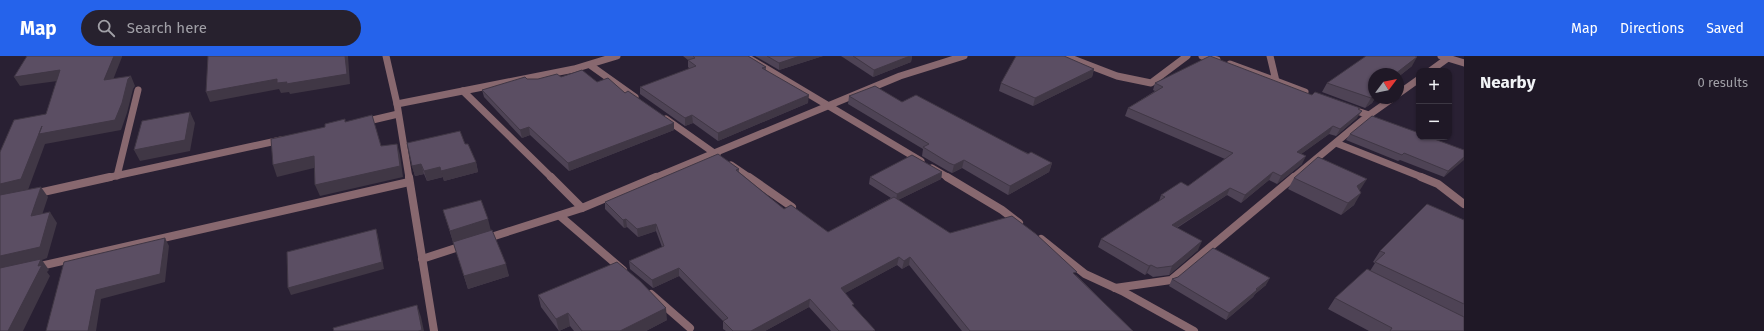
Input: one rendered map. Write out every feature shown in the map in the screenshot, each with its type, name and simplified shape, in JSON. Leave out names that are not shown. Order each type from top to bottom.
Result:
[{"type":"street","points":[[386,56],[397,104],[434,331]]},
{"type":"street","points":[[397,104],[590,65],[617,56]]},
{"type":"street","points":[[745,56],[1002,210],[1024,226]]},
{"type":"street","points":[[422,259],[582,208],[900,76],[964,56]]},
{"type":"street","points":[[1066,56],[1117,76],[1151,83],[1186,56]]},
{"type":"street","points":[[1202,56],[1234,65],[1310,94]]},
{"type":"street","points":[[1270,56],[1276,80]]},
{"type":"street","points":[[1441,56],[1464,63]]},
{"type":"street","points":[[1434,68],[1448,58]]},
{"type":"street","points":[[590,65],[640,100]]},
{"type":"street","points":[[1404,90],[1416,81]]},
{"type":"street","points":[[117,176],[138,90]]},
{"type":"street","points":[[463,91],[582,208]]},
{"type":"street","points":[[1114,288],[1164,283],[1171,280],[1369,115],[1385,104]]},
{"type":"street","points":[[1346,108],[1369,115]]},
{"type":"street","points":[[359,123],[398,114]]},
{"type":"street","points":[[658,114],[792,208]]},
{"type":"street","points":[[29,195],[289,138]]},
{"type":"street","points":[[1336,143],[1438,184],[1464,204]]},
{"type":"street","points":[[31,268],[410,182]]},
{"type":"street","points":[[560,216],[631,277]]},
{"type":"street","points":[[1036,236],[1085,274],[1138,299],[1194,331]]},
{"type":"street","points":[[643,287],[690,328]]},
{"type":"building","points":[[27,56],[114,56],[104,80],[131,76],[128,79],[122,103],[115,120],[39,134],[42,126],[21,179],[0,184],[0,152],[14,120],[46,114],[60,70],[14,77]]},
{"type":"building","points":[[208,56],[345,56],[347,74],[286,84],[287,82],[277,83],[277,79],[206,92]]},
{"type":"building","points":[[693,56],[748,56],[766,67],[762,68],[809,95],[718,133],[692,115],[685,118],[640,87],[696,66],[688,60],[695,58]]},
{"type":"building","points":[[767,56],[800,56],[779,63]]},
{"type":"building","points":[[853,56],[910,56],[874,70]]},
{"type":"building","points":[[1016,56],[1064,56],[1094,69],[1035,98],[1001,83]]},
{"type":"building","points":[[1210,56],[1312,95],[1315,92],[1360,108],[1358,109],[1362,111],[1340,129],[1333,126],[1297,152],[1306,156],[1281,176],[1273,172],[1245,195],[1230,188],[1172,225],[1202,241],[1172,266],[1157,268],[1151,265],[1149,266],[1101,239],[1165,197],[1161,195],[1181,182],[1188,186],[1233,153],[1128,108],[1163,87],[1155,83]]},
{"type":"building","points":[[1366,56],[1417,57],[1403,68],[1368,68],[1368,97],[1327,83]]},
{"type":"building","points":[[582,70],[597,82],[608,78],[625,93],[628,91],[674,123],[568,163],[529,127],[520,130],[482,90],[525,77],[527,79],[538,79],[557,74],[561,77]]},
{"type":"building","points":[[875,86],[902,102],[916,95],[1028,154],[1031,152],[1052,163],[1010,186],[964,160],[954,165],[949,163],[923,147],[929,144],[849,96]]},
{"type":"building","points":[[190,112],[185,140],[134,150],[142,121]]},
{"type":"building","points":[[372,115],[381,146],[397,144],[400,166],[315,185],[314,156],[273,165],[271,139],[325,127],[325,124],[345,119],[345,122]]},
{"type":"building","points":[[1372,116],[1416,132],[1416,140],[1437,140],[1464,150],[1464,157],[1448,171],[1404,153],[1402,155],[1350,134]]},
{"type":"building","points":[[460,131],[465,144],[468,144],[476,162],[441,171],[440,167],[424,171],[421,164],[412,166],[407,143]]},
{"type":"building","points":[[718,154],[739,169],[736,170],[784,209],[791,205],[828,232],[894,197],[950,233],[1012,216],[1036,234],[1077,272],[1073,273],[1133,331],[970,331],[910,257],[904,261],[899,257],[841,288],[854,304],[852,305],[875,330],[873,331],[839,331],[810,299],[751,331],[733,331],[723,321],[728,318],[679,268],[652,280],[629,261],[664,246],[656,224],[637,229],[626,219],[623,220],[605,202]]},
{"type":"building","points":[[912,155],[942,172],[897,194],[870,177]]},
{"type":"building","points":[[1318,157],[1367,179],[1357,186],[1361,193],[1348,203],[1294,178]]},
{"type":"building","points":[[41,187],[31,216],[50,212],[40,247],[0,256],[0,195]]},
{"type":"building","points":[[481,200],[488,219],[450,231],[443,210]]},
{"type":"building","points":[[1427,204],[1464,220],[1464,304],[1375,262],[1385,253],[1380,251]]},
{"type":"building","points":[[376,229],[382,262],[288,288],[287,252]]},
{"type":"building","points":[[492,230],[506,264],[464,276],[453,242]]},
{"type":"building","points":[[165,238],[160,274],[96,290],[88,331],[46,331],[64,262]]},
{"type":"building","points":[[1213,248],[1270,278],[1229,313],[1172,279],[1178,277]]},
{"type":"building","points":[[41,259],[38,266],[42,265],[8,331],[0,331],[0,268]]},
{"type":"building","points":[[617,262],[640,281],[666,308],[620,331],[582,331],[568,313],[556,319],[538,295]]},
{"type":"building","points":[[1367,269],[1464,317],[1464,331],[1390,331],[1392,328],[1335,298]]},
{"type":"building","points":[[417,305],[422,330],[334,331],[333,328]]}]
